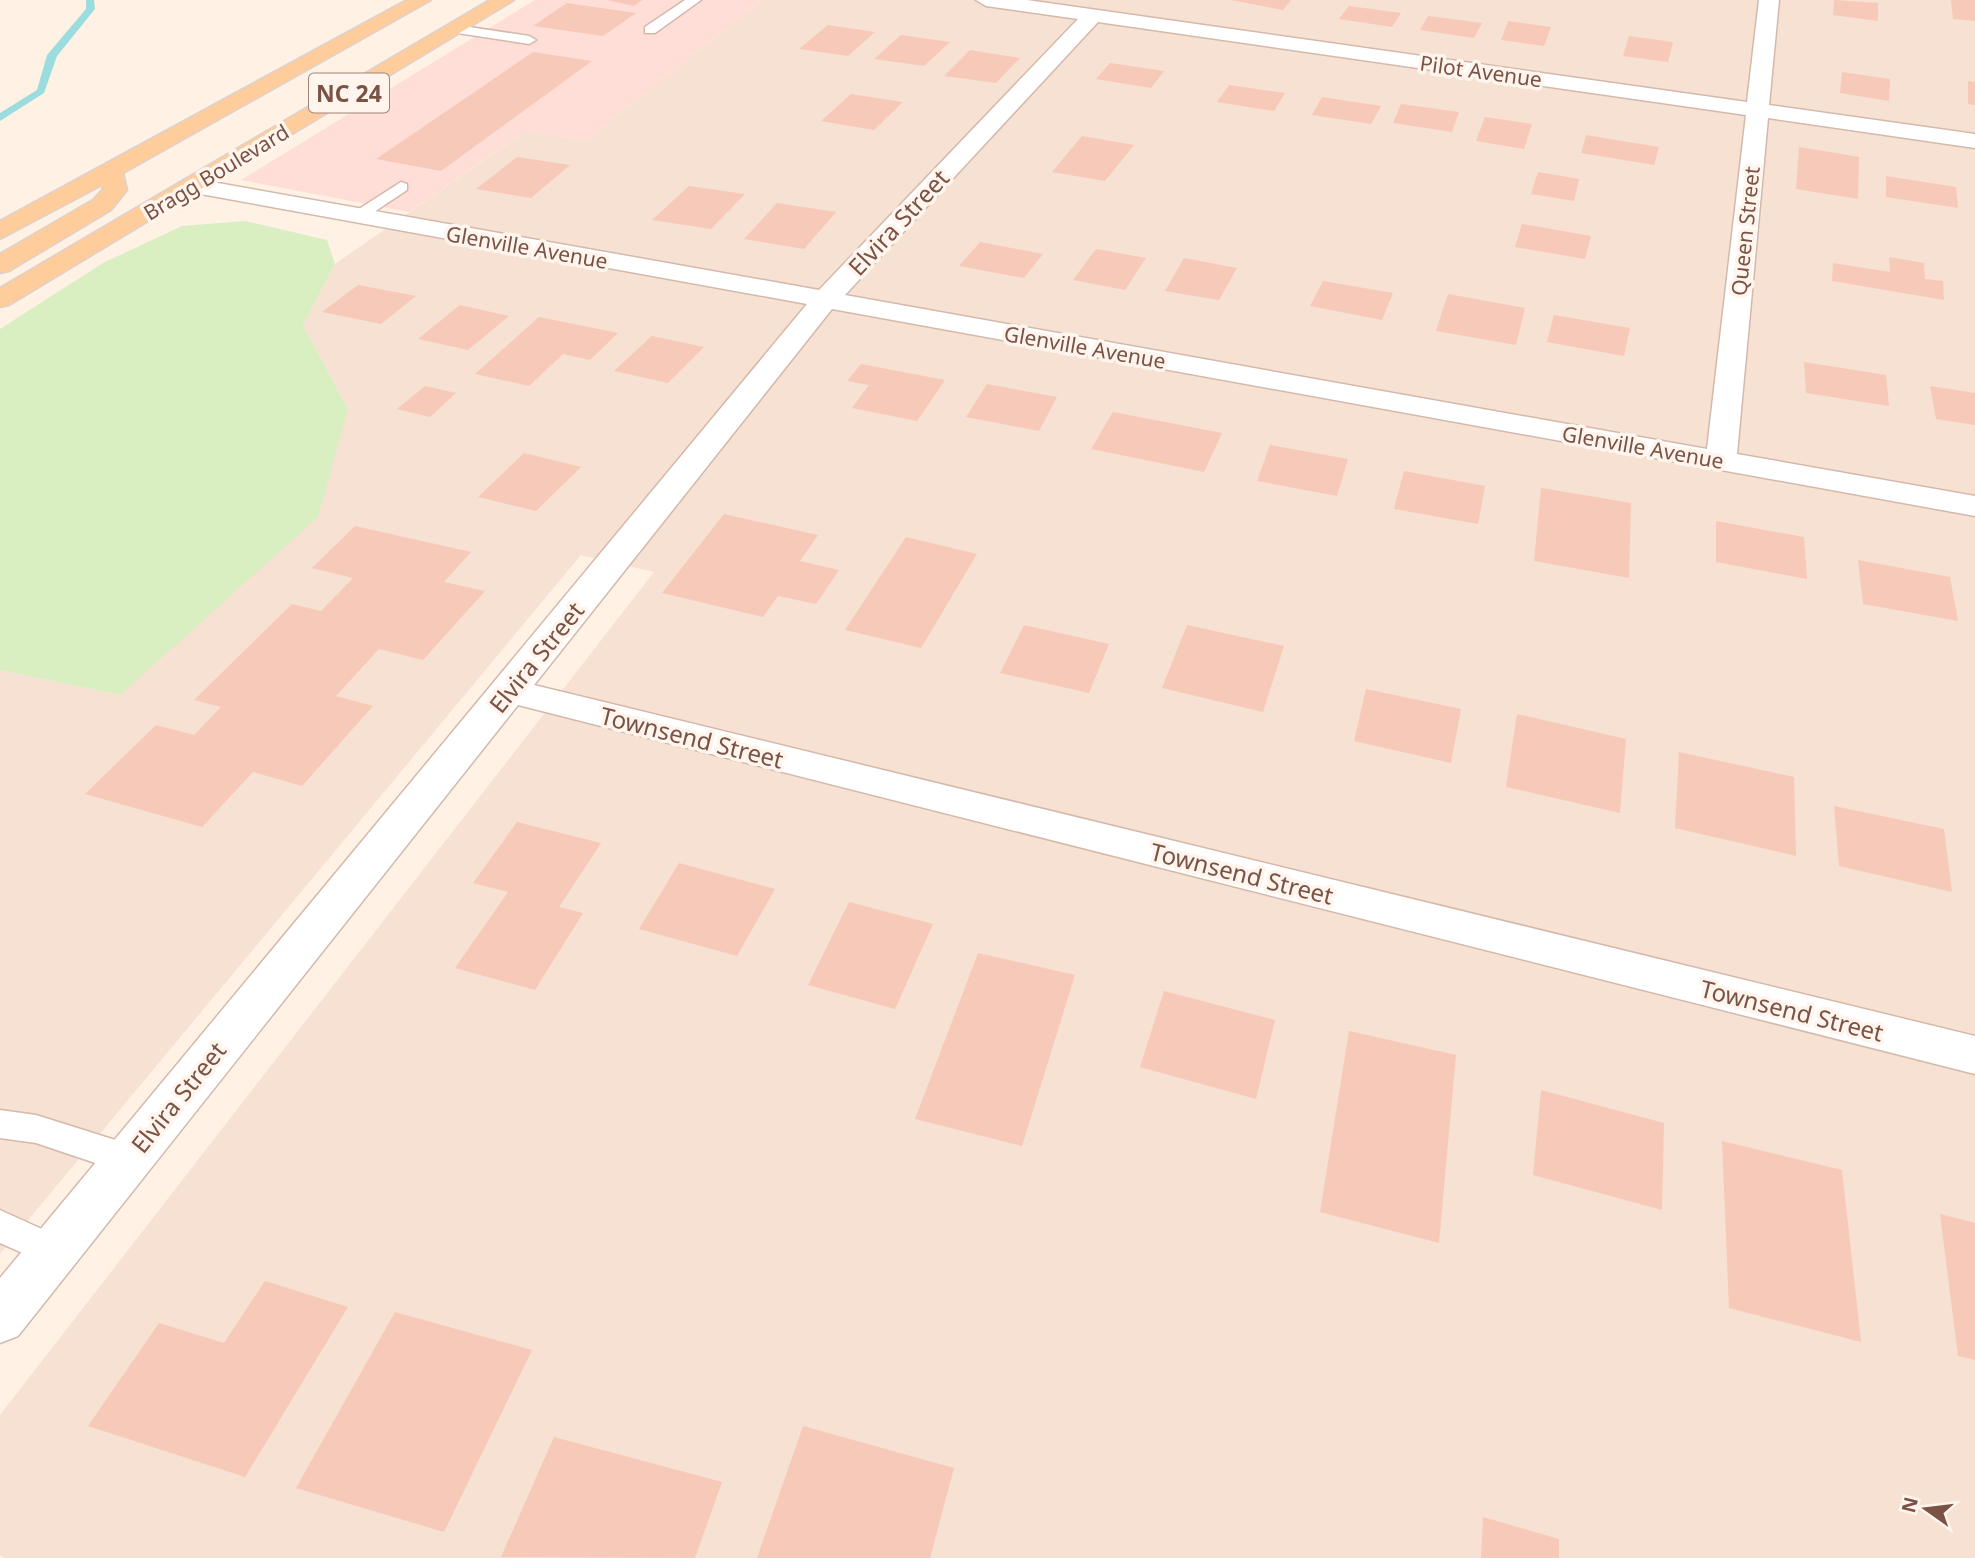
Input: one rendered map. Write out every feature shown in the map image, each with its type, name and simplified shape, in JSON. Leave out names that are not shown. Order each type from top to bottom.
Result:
[{"type":"main road","name":"Bragg Boulevard","points":[[0,299],[195,186],[504,0]]},
{"type":"main road","name":"Bragg Boulevard","points":[[0,231],[414,4]]},
{"type":"main road","points":[[261,113],[369,47],[414,4]]},
{"type":"main road","points":[[0,265],[102,205],[115,190],[111,170]]},
{"type":"main road","points":[[170,172],[195,186]]},
{"type":"street","name":"Pilot Avenue","points":[[986,0],[1975,141]]},
{"type":"street","name":"Queen Street","points":[[1721,461],[1769,0]]},
{"type":"street","name":"Elvira Street","points":[[0,1318],[824,301],[1093,15]]},
{"type":"street","name":"Glenville Avenue","points":[[195,186],[1975,506]]},
{"type":"street","name":"Townsend Street","points":[[509,691],[1975,1055]]},
{"type":"lane","points":[[650,30],[694,0]]},
{"type":"lane","points":[[456,29],[529,40]]},
{"type":"lane","points":[[356,216],[401,187]]},
{"type":"lane","points":[[0,1124],[36,1129],[128,1159]]},
{"type":"lane","points":[[0,1226],[54,1251]]},
{"type":"shaded area","points":[[535,0],[762,0],[586,140],[526,131],[409,212],[241,180]]},
{"type":"shaded area","points":[[762,0],[1975,0],[1975,1558],[4,1558],[0,1555],[0,1415],[654,572],[581,555],[0,1254],[0,670],[120,695],[348,409],[303,325],[335,264],[526,131],[586,140]]},
{"type":"green space","points":[[245,221],[327,240],[335,264],[303,325],[348,409],[318,517],[120,695],[0,670],[0,329],[103,263],[182,226]]},
{"type":"building","points":[[607,0],[642,0],[634,6]]},
{"type":"building","points":[[1231,0],[1291,0],[1283,10]]},
{"type":"building","points":[[1834,0],[1878,3],[1878,21],[1833,15]]},
{"type":"building","points":[[1951,0],[1975,0],[1975,21],[1953,19]]},
{"type":"building","points":[[567,3],[636,13],[603,36],[533,26]]},
{"type":"building","points":[[1349,6],[1401,13],[1392,27],[1339,19]]},
{"type":"building","points":[[1428,16],[1482,23],[1474,38],[1420,30]]},
{"type":"building","points":[[1508,21],[1551,27],[1544,46],[1501,40]]},
{"type":"building","points":[[828,25],[875,32],[848,56],[799,49]]},
{"type":"building","points":[[901,35],[950,42],[924,66],[874,59]]},
{"type":"building","points":[[1629,36],[1673,42],[1668,62],[1623,56]]},
{"type":"building","points":[[970,50],[1020,58],[996,83],[944,76]]},
{"type":"building","points":[[533,52],[592,61],[441,171],[376,159]]},
{"type":"building","points":[[1110,63],[1164,71],[1151,88],[1096,79]]},
{"type":"building","points":[[1842,72],[1890,79],[1889,101],[1840,93]]},
{"type":"building","points":[[1968,81],[1975,82],[1975,105],[1968,104]]},
{"type":"building","points":[[1229,85],[1285,93],[1274,111],[1217,102]]},
{"type":"building","points":[[851,94],[903,102],[874,130],[821,121]]},
{"type":"building","points":[[1322,97],[1381,106],[1371,124],[1312,115]]},
{"type":"building","points":[[1401,104],[1459,112],[1452,132],[1393,123]]},
{"type":"building","points":[[1485,117],[1532,124],[1524,149],[1476,141]]},
{"type":"building","points":[[1586,135],[1659,147],[1654,165],[1581,153]]},
{"type":"building","points":[[1082,136],[1134,145],[1105,181],[1052,172]]},
{"type":"building","points":[[1799,147],[1859,157],[1858,199],[1796,189]]},
{"type":"building","points":[[517,157],[570,165],[531,198],[476,189]]},
{"type":"building","points":[[1538,172],[1579,179],[1574,201],[1531,194]]},
{"type":"building","points":[[1886,176],[1956,187],[1958,208],[1886,197]]},
{"type":"building","points":[[689,186],[745,194],[711,229],[652,220]]},
{"type":"building","points":[[777,203],[836,212],[804,249],[744,239]]},
{"type":"building","points":[[1522,224],[1591,236],[1585,259],[1515,247]]},
{"type":"building","points":[[980,242],[1043,254],[1024,278],[959,266]]},
{"type":"building","points":[[1096,249],[1146,258],[1125,290],[1073,280]]},
{"type":"building","points":[[1889,257],[1924,263],[1925,279],[1943,281],[1944,300],[1832,281],[1833,263],[1890,272]]},
{"type":"building","points":[[1184,258],[1237,268],[1219,300],[1165,291]]},
{"type":"building","points":[[1323,281],[1393,293],[1382,320],[1310,306]]},
{"type":"building","points":[[358,285],[416,296],[381,324],[322,312]]},
{"type":"building","points":[[1448,294],[1525,308],[1516,345],[1436,331]]},
{"type":"building","points":[[460,305],[509,316],[468,350],[418,339]]},
{"type":"building","points":[[1554,315],[1630,328],[1624,356],[1547,342]]},
{"type":"building","points":[[539,317],[618,333],[590,360],[563,354],[529,386],[475,374]]},
{"type":"building","points":[[652,336],[704,347],[668,383],[614,371]]},
{"type":"building","points":[[1804,362],[1886,375],[1889,406],[1806,393]]},
{"type":"building","points":[[861,364],[945,380],[917,421],[852,408],[869,385],[847,381]]},
{"type":"building","points":[[987,384],[1057,397],[1039,431],[966,417]]},
{"type":"building","points":[[425,386],[456,393],[430,417],[397,409]]},
{"type":"building","points":[[1930,386],[1975,393],[1975,425],[1936,419]]},
{"type":"building","points":[[1113,412],[1222,433],[1204,472],[1091,449]]},
{"type":"building","points":[[1270,445],[1348,459],[1337,496],[1257,481]]},
{"type":"building","points":[[524,453],[581,467],[536,511],[478,497]]},
{"type":"building","points":[[1404,471],[1485,486],[1478,524],[1394,509]]},
{"type":"building","points":[[1541,488],[1631,503],[1629,578],[1534,561]]},
{"type":"building","points":[[724,514],[818,535],[800,561],[839,570],[816,604],[778,596],[763,617],[662,593]]},
{"type":"building","points":[[1716,521],[1804,537],[1807,579],[1716,562]]},
{"type":"building","points":[[355,526],[471,552],[444,582],[485,591],[423,660],[379,649],[336,696],[373,706],[302,786],[253,772],[202,827],[85,794],[156,725],[194,735],[221,707],[194,700],[292,604],[321,611],[353,578],[312,568]]},
{"type":"building","points":[[906,537],[977,554],[921,648],[845,630]]},
{"type":"building","points":[[1858,560],[1950,577],[1958,621],[1863,604]]},
{"type":"building","points":[[1024,625],[1109,644],[1089,693],[1000,673]]},
{"type":"building","points":[[1187,625],[1284,646],[1263,712],[1162,688]]},
{"type":"building","points":[[1366,689],[1461,709],[1451,763],[1354,741]]},
{"type":"building","points":[[1517,714],[1626,739],[1620,813],[1506,787]]},
{"type":"building","points":[[1679,752],[1794,777],[1796,856],[1675,828]]},
{"type":"building","points":[[1834,806],[1944,829],[1952,892],[1839,866]]},
{"type":"building","points":[[517,822],[601,843],[559,907],[583,913],[535,990],[455,968],[508,892],[473,883]]},
{"type":"building","points":[[679,863],[775,889],[737,956],[639,929]]},
{"type":"building","points":[[849,902],[933,924],[895,1009],[808,985]]},
{"type":"building","points":[[978,953],[1075,975],[1022,1146],[915,1119]]},
{"type":"building","points":[[1164,991],[1275,1020],[1256,1099],[1140,1067]]},
{"type":"building","points":[[1349,1031],[1456,1055],[1439,1243],[1320,1212]]},
{"type":"building","points":[[1541,1090],[1664,1123],[1662,1210],[1533,1175]]},
{"type":"building","points":[[1722,1141],[1842,1170],[1861,1342],[1729,1308]]},
{"type":"building","points":[[1940,1214],[1975,1223],[1975,1360],[1958,1356]]},
{"type":"building","points":[[265,1281],[348,1307],[245,1477],[88,1426],[159,1323],[224,1343]]},
{"type":"building","points":[[395,1312],[532,1350],[444,1532],[296,1488]]},
{"type":"building","points":[[803,1426],[954,1468],[930,1558],[757,1558]]},
{"type":"building","points":[[554,1437],[722,1482],[695,1558],[501,1557]]},
{"type":"building","points":[[1483,1517],[1559,1539],[1559,1558],[1481,1558]]},
{"type":"waterway","points":[[0,118],[41,91],[52,55],[91,9],[90,0]]}]
